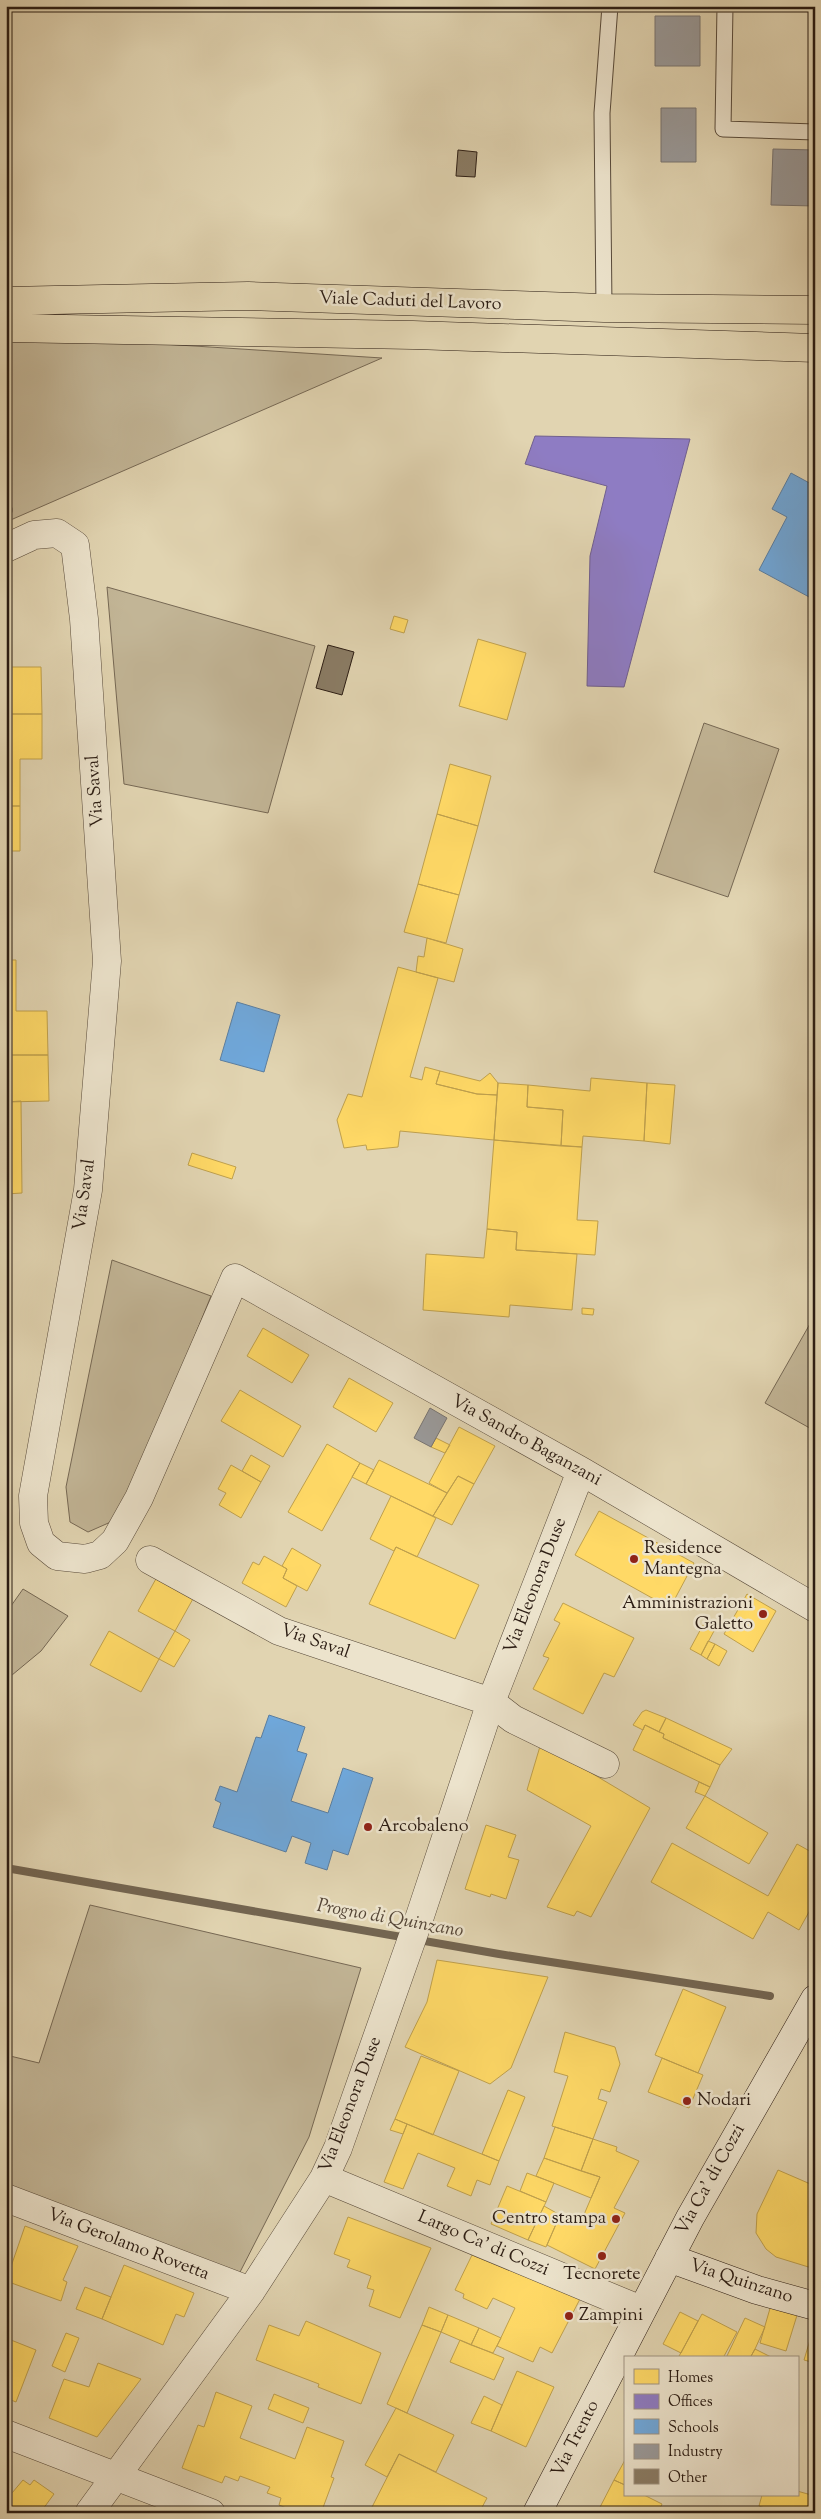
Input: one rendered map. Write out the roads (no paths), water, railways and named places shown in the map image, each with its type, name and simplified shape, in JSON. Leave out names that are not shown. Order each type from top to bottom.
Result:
[{"type":"main road","name":"Viale Caduti del Lavoro","points":[[6,301],[248,296],[604,308],[815,310]]},
{"type":"main road","name":"Viale Caduti del Lavoro","points":[[6,328],[413,335],[815,348]]},
{"type":"street","name":"Via Saval","points":[[6,548],[34,535],[57,533],[75,546],[84,619],[107,961],[88,1190],[43,1431],[33,1496],[34,1523],[41,1543],[57,1556],[85,1559],[100,1555],[114,1541],[139,1498],[235,1278]]},
{"type":"street","name":"Via Sandro Baganzani","points":[[235,1278],[581,1471],[815,1608]]},
{"type":"street","name":"Via Eleonora Duse","points":[[90,2513],[251,2291],[324,2178],[338,2148],[420,1916],[491,1702],[581,1471]]},
{"type":"street","name":"Via Saval","points":[[150,1560],[279,1631],[491,1702]]},
{"type":"street","points":[[491,1702],[513,1719],[605,1764]]},
{"type":"street","name":"Via Ca' di Cozzi","points":[[668,2258],[723,2158],[815,1999]]},
{"type":"street","name":"Largo Ca' di Cozzi","points":[[324,2178],[641,2310]]},
{"type":"street","name":"Via Gerolamo Rovetta","points":[[6,2198],[251,2291]]},
{"type":"street","name":"Via Quinzano","points":[[668,2258],[757,2290],[815,2306]]},
{"type":"street","name":"Via Trento","points":[[537,2513],[668,2258]]},
{"type":"street","points":[[6,2434],[117,2475],[211,2513]]},
{"type":"lane","points":[[604,308],[602,113],[610,6]]},
{"type":"lane","points":[[725,6],[723,129],[815,132]]},
{"type":"lane","name":"Viale Caduti del Lavoro","points":[[777,348],[815,359]]},
{"type":"waterway","name":"Progno di Quinzano","points":[[6,1868],[499,1954],[770,1996]]},
{"type":"place","name":"Residence Mantegna","points":[[634,1559]]},
{"type":"place","name":"Amministrazioni Galetto","points":[[763,1614]]},
{"type":"place","name":"Arcobaleno","points":[[368,1827]]},
{"type":"place","name":"Nodari","points":[[687,2101]]},
{"type":"place","name":"Centro stampa","points":[[616,2219]]},
{"type":"place","name":"Tecnorete","points":[[602,2256]]},
{"type":"place","name":"Zampini","points":[[569,2316]]}]
